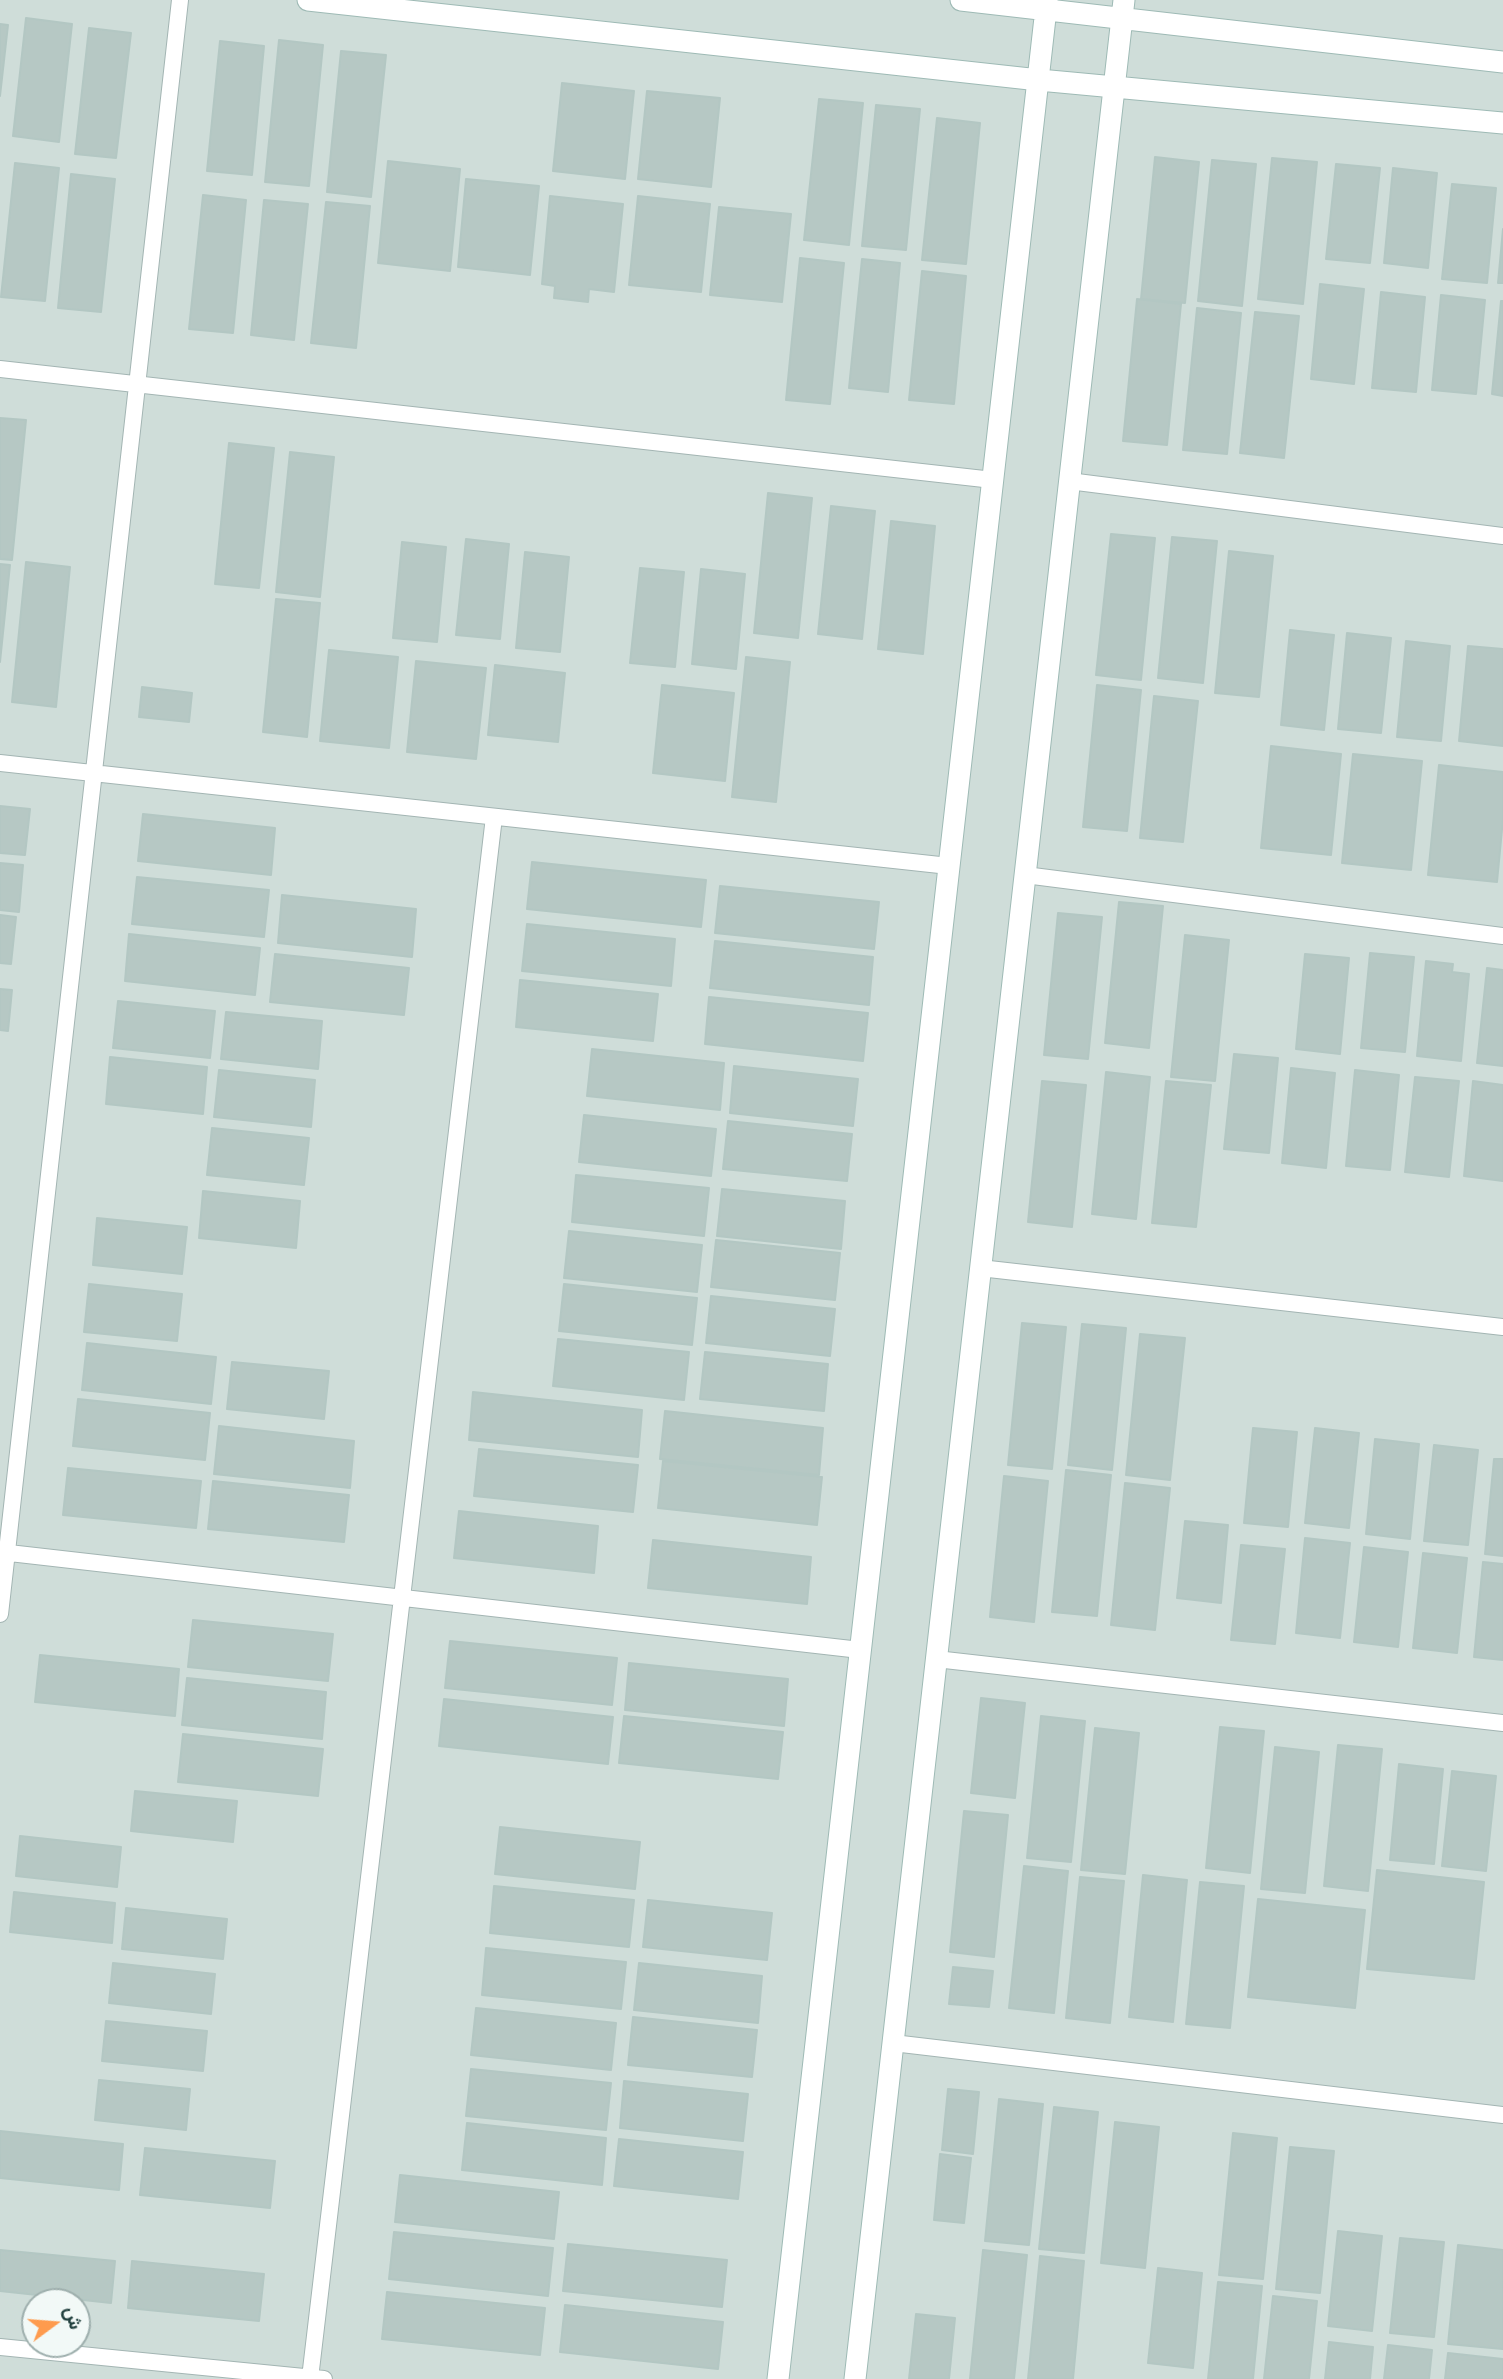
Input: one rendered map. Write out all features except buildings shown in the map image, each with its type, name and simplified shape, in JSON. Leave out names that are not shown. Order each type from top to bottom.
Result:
[{"type":"street","points":[[308,0],[1038,80],[1503,123]]},
{"type":"street","points":[[961,0],[1123,9],[1503,62]]},
{"type":"street","points":[[778,2379],[1047,5]]},
{"type":"street","points":[[855,2379],[1123,9]]},
{"type":"lane","points":[[0,1614],[3,1553],[94,774],[180,0]]},
{"type":"lane","points":[[0,369],[993,480]]},
{"type":"lane","points":[[1069,481],[1503,536]]},
{"type":"lane","points":[[0,763],[949,866]]},
{"type":"lane","points":[[0,2347],[317,2378],[403,1598],[494,817]]},
{"type":"lane","points":[[1025,875],[1503,936]]},
{"type":"lane","points":[[980,1268],[1503,1327]]},
{"type":"lane","points":[[3,1553],[860,1650]]},
{"type":"lane","points":[[936,1659],[1503,1723]]},
{"type":"lane","points":[[893,2043],[1503,2115]]},
{"type":"shaded area","points":[[0,0],[1503,0],[1503,2379],[0,2379]]}]
